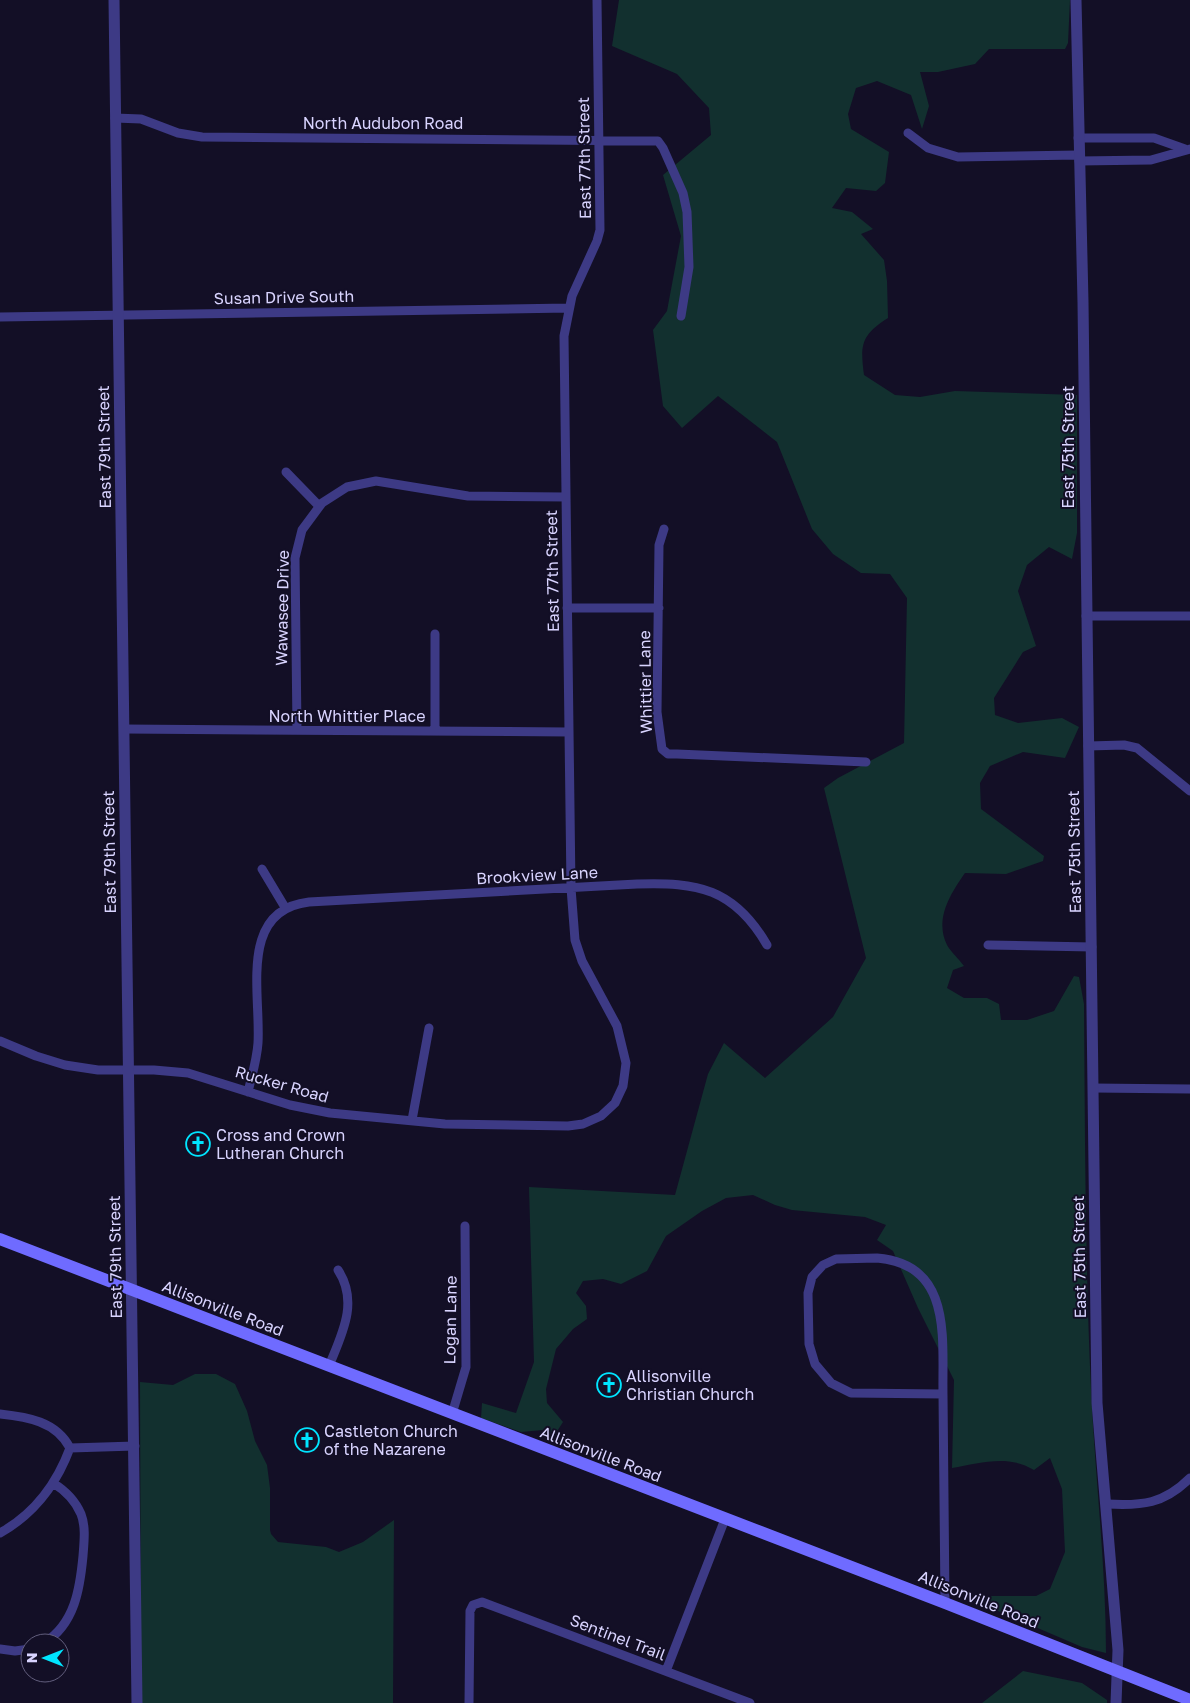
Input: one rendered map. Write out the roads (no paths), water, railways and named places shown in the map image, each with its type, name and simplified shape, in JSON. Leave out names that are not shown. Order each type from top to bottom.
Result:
[{"type":"main road","name":"Allisonville Road","points":[[0,1239],[945,1602],[1118,1673],[1190,1700]]},
{"type":"street","name":"East 79th Street","points":[[114,0],[137,1703]]},
{"type":"street","name":"East 77th Street","points":[[591,1122],[607,1112],[615,1103],[623,1086],[626,1063],[617,1026],[582,961],[575,940],[571,888],[564,336],[568,308],[600,230],[597,0]]},
{"type":"street","name":"East 75th Street","points":[[1076,0],[1078,158],[1083,302],[1097,1402],[1107,1504],[1118,1673],[1116,1703]]},
{"type":"street","name":"North Audubon Road","points":[[116,118],[144,119],[178,133],[202,137],[653,140],[661,143],[686,205],[689,267],[681,316]]},
{"type":"street","points":[[908,133],[928,148],[958,157],[1151,160],[1188,149]]},
{"type":"street","points":[[1078,138],[1154,138],[1188,149]]},
{"type":"street","name":"Susan Drive South","points":[[0,317],[568,308]]},
{"type":"street","points":[[286,472],[320,506]]},
{"type":"street","name":"Wawasee Drive","points":[[297,730],[295,558],[302,530],[320,506],[344,489],[372,481],[391,482],[468,496],[566,497]]},
{"type":"street","name":"Whittier Lane","points":[[664,529],[660,541],[657,712],[662,748],[668,754],[866,762]]},
{"type":"street","points":[[567,608],[659,608]]},
{"type":"street","points":[[1086,616],[1190,616]]},
{"type":"street","points":[[434,731],[435,634]]},
{"type":"street","name":"North Whittier Place","points":[[124,729],[569,732]]},
{"type":"street","points":[[1088,746],[1124,745],[1137,748],[1190,791]]},
{"type":"street","points":[[248,1092],[258,1043],[259,946],[268,924],[286,909],[262,869]]},
{"type":"street","name":"Brookview Lane","points":[[286,909],[309,902],[673,883],[696,886],[719,895],[738,908],[758,929],[767,944]]},
{"type":"street","points":[[988,945],[1092,947]]},
{"type":"street","points":[[412,1120],[429,1028]]},
{"type":"street","name":"Rucker Road","points":[[0,1041],[36,1056],[65,1065],[98,1070],[154,1070],[188,1073],[248,1092],[323,1112],[445,1124],[568,1126],[591,1122]]},
{"type":"street","points":[[1093,1088],[1190,1088]]},
{"type":"street","name":"Logan Lane","points":[[452,1414],[466,1367],[465,1226]]},
{"type":"street","points":[[943,1394],[857,1394],[837,1387],[823,1376],[815,1364],[809,1344],[808,1293],[811,1281],[819,1269],[840,1258],[883,1258],[902,1264],[922,1278],[934,1294],[941,1314],[943,1394],[945,1602]]},
{"type":"street","points":[[329,1366],[348,1312],[347,1292],[338,1270]]},
{"type":"street","points":[[0,1414],[30,1418],[46,1424],[62,1437],[70,1448]]},
{"type":"street","points":[[70,1448],[135,1446]]},
{"type":"street","points":[[0,1533],[23,1516],[53,1483],[70,1448]]},
{"type":"street","points":[[1107,1504],[1135,1506],[1152,1502],[1172,1493],[1190,1478]]},
{"type":"street","points":[[53,1483],[74,1501],[82,1519],[85,1536],[81,1582],[74,1607],[55,1633]]},
{"type":"street","points":[[666,1671],[726,1519]]},
{"type":"street","name":"Sentinel Trail","points":[[468,1703],[470,1611],[475,1604],[485,1602],[750,1703]]},
{"type":"street","points":[[0,1649],[20,1650]]},
{"type":"place","name":"Cross and Crown Lutheran Church","points":[[198,1144]]},
{"type":"place","name":"Allisonville Christian Church","points":[[609,1385]]},
{"type":"place","name":"Castleton Church of the Nazarene","points":[[307,1440]]}]
